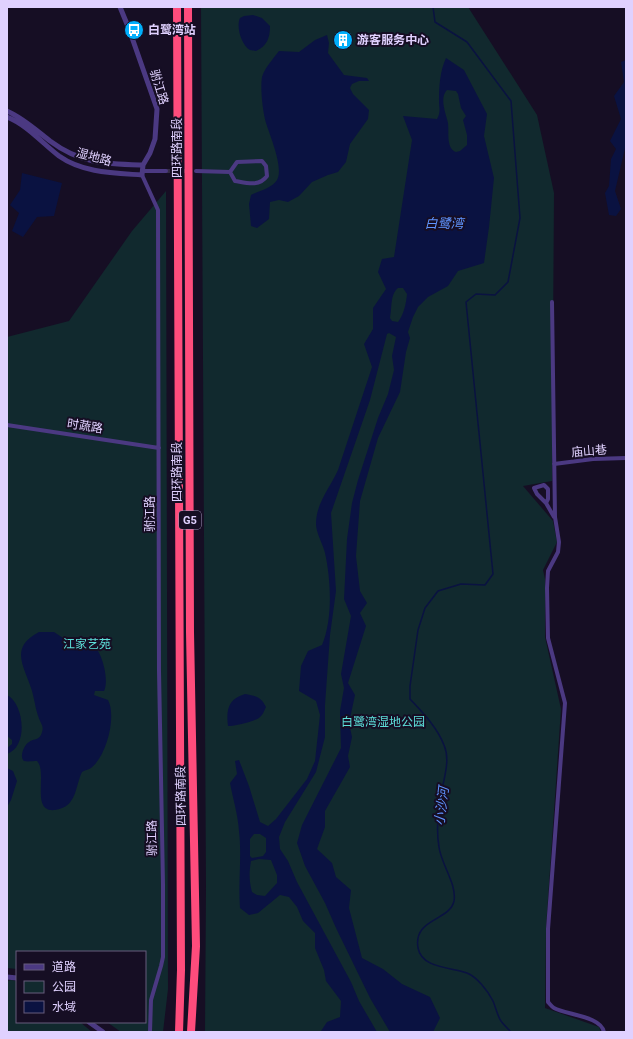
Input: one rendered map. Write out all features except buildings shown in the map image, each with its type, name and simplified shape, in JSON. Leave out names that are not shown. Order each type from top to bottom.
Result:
[{"type":"highway","name":"四环路南段","points":[[177,7],[181,970],[179,1032]]},
{"type":"highway","name":"四环路南段","points":[[188,7],[190,640],[196,946],[191,1032]]},
{"type":"highway","points":[[196,946],[196,1032]]},
{"type":"highway","points":[[175,1032],[181,970]]},
{"type":"street","name":"驸江路","points":[[120,7],[156,109],[154,139],[150,153],[143,165],[142,173],[158,210],[159,670],[163,957],[151,1000],[150,1032]]},
{"type":"street","name":"湿地路","points":[[7,111],[15,114],[69,154],[90,161],[108,164],[143,165]]},
{"type":"street","name":"湿地路","points":[[7,117],[21,125],[61,157],[74,164],[107,173],[142,173]]},
{"type":"street","points":[[262,161],[266,166],[267,176],[263,181],[253,184],[235,181],[230,172],[237,162],[262,161]]},
{"type":"street","points":[[196,171],[230,172]]},
{"type":"street","points":[[142,173],[166,172]]},
{"type":"street","points":[[552,302],[555,517],[559,542],[558,552],[548,571],[548,638],[565,703],[548,928],[548,1002],[553,1008],[596,1021],[604,1029],[604,1032]]},
{"type":"street","name":"时蔬路","points":[[7,424],[159,448]]},
{"type":"street","name":"庙山巷","points":[[554,464],[594,459],[626,458]]},
{"type":"street","points":[[546,503],[555,517]]},
{"type":"street","points":[[90,1023],[103,1032]]},
{"type":"green space","name":"白鹭湾湿地公园","points":[[201,7],[468,7],[537,115],[554,193],[552,481],[523,486],[553,521],[557,542],[543,570],[545,579],[545,637],[561,709],[546,928],[545,1008],[599,1027],[601,1032],[205,1032],[206,888]]},
{"type":"green space","name":"江家艺苑","points":[[166,191],[168,989],[163,1032],[121,1032],[108,1023],[146,1023],[146,951],[16,951],[16,969],[7,968],[7,337],[69,321],[132,231]]},
{"type":"green space","points":[[7,981],[16,981],[16,1023],[81,1023],[92,1032],[7,1032]]},
{"type":"water","points":[[253,15],[262,18],[270,26],[267,41],[263,47],[256,51],[247,48],[242,40],[239,30],[240,18]]},
{"type":"water","points":[[327,35],[329,43],[328,53],[344,75],[367,78],[369,81],[359,81],[352,84],[350,88],[353,94],[369,110],[368,119],[350,144],[346,162],[338,172],[312,182],[299,196],[288,202],[279,200],[270,202],[269,219],[257,228],[251,226],[249,204],[251,195],[275,183],[279,175],[278,160],[266,123],[262,101],[261,88],[263,74],[279,51],[299,52],[315,40]]},
{"type":"water","name":"白鹭湾","points":[[446,58],[464,70],[487,114],[484,136],[494,178],[484,263],[458,271],[448,286],[428,297],[418,307],[408,332],[410,338],[406,352],[400,392],[378,438],[360,501],[356,556],[360,591],[367,603],[360,613],[366,626],[348,683],[355,695],[349,723],[352,737],[348,756],[350,767],[325,811],[325,827],[317,849],[332,863],[336,877],[351,890],[349,908],[362,958],[383,969],[402,984],[430,997],[440,1018],[433,1032],[390,1032],[370,998],[325,903],[305,866],[297,843],[302,825],[341,748],[340,711],[344,688],[341,674],[351,616],[344,599],[347,539],[352,503],[358,480],[378,418],[388,394],[394,370],[392,356],[396,337],[389,333],[387,334],[370,400],[331,513],[336,591],[330,635],[325,705],[325,737],[316,772],[285,822],[279,837],[280,849],[288,861],[297,882],[351,982],[359,1001],[377,1032],[318,1032],[321,1031],[327,1022],[340,1017],[341,1001],[326,981],[324,970],[315,948],[315,933],[303,921],[297,907],[289,897],[280,895],[258,913],[249,915],[240,908],[240,841],[238,819],[230,783],[237,774],[235,761],[239,760],[260,822],[268,826],[276,819],[307,779],[315,761],[320,715],[316,701],[299,691],[301,666],[308,651],[322,645],[326,635],[328,623],[330,599],[329,575],[325,553],[316,527],[318,509],[338,470],[372,367],[364,344],[373,329],[373,308],[386,289],[378,272],[382,259],[394,257],[412,140],[403,116],[437,119],[439,112],[440,79]],"holes":[[[447,90],[456,91],[461,108],[466,116],[463,120],[467,135],[467,145],[460,151],[456,152],[452,149],[449,142],[448,123],[443,102]],[[398,288],[403,288],[407,294],[402,316],[398,322],[392,321],[390,318],[392,298]],[[254,834],[260,834],[266,838],[266,852],[263,856],[252,858],[250,856],[250,839]],[[259,859],[271,860],[277,875],[277,883],[265,896],[257,895],[252,892],[250,884],[251,861]]]},
{"type":"water","points":[[626,60],[626,144],[615,191],[621,209],[616,216],[609,215],[605,193],[609,186],[611,159],[616,149],[610,141],[621,119],[614,96],[624,82],[621,62]]},
{"type":"water","points":[[22,173],[62,183],[54,216],[37,217],[23,237],[12,231],[19,213],[10,205],[20,190]]},
{"type":"water","points":[[39,632],[54,632],[66,640],[82,638],[93,643],[103,663],[106,679],[104,691],[95,691],[94,695],[108,700],[111,716],[111,726],[101,755],[91,768],[82,772],[74,796],[68,805],[55,810],[48,809],[43,805],[41,799],[40,766],[37,761],[24,761],[22,757],[25,746],[31,741],[40,737],[43,730],[21,658],[21,651],[24,645],[30,638]]},
{"type":"water","points":[[245,694],[255,696],[262,701],[266,707],[262,716],[239,725],[228,726],[227,715],[229,706],[239,696]]},
{"type":"water","points":[[7,695],[13,700],[17,707],[22,725],[19,743],[14,750],[7,754],[7,748],[12,744],[12,740],[7,736]]},
{"type":"water","points":[[7,768],[13,771],[17,781],[11,800],[7,807]]},
{"type":"waterway","name":"小沙河","points":[[433,7],[435,22],[467,42],[511,101],[520,218],[508,282],[495,295],[476,294],[466,302],[493,574],[485,585],[461,584],[438,591],[425,608],[418,630],[410,686],[410,699],[434,726],[446,751],[447,764],[439,808],[438,834],[440,854],[451,881],[454,894],[454,901],[451,908],[446,913],[426,925],[421,931],[418,938],[418,948],[425,960],[431,964],[467,973],[478,981],[491,997],[501,1021],[511,1032]]},
{"type":"tunnel","points":[[166,171],[190,171]]},
{"type":"place","name":"白鹭湾站","points":[[134,30]]},
{"type":"place","name":"游客服务中心","points":[[343,40]]}]
